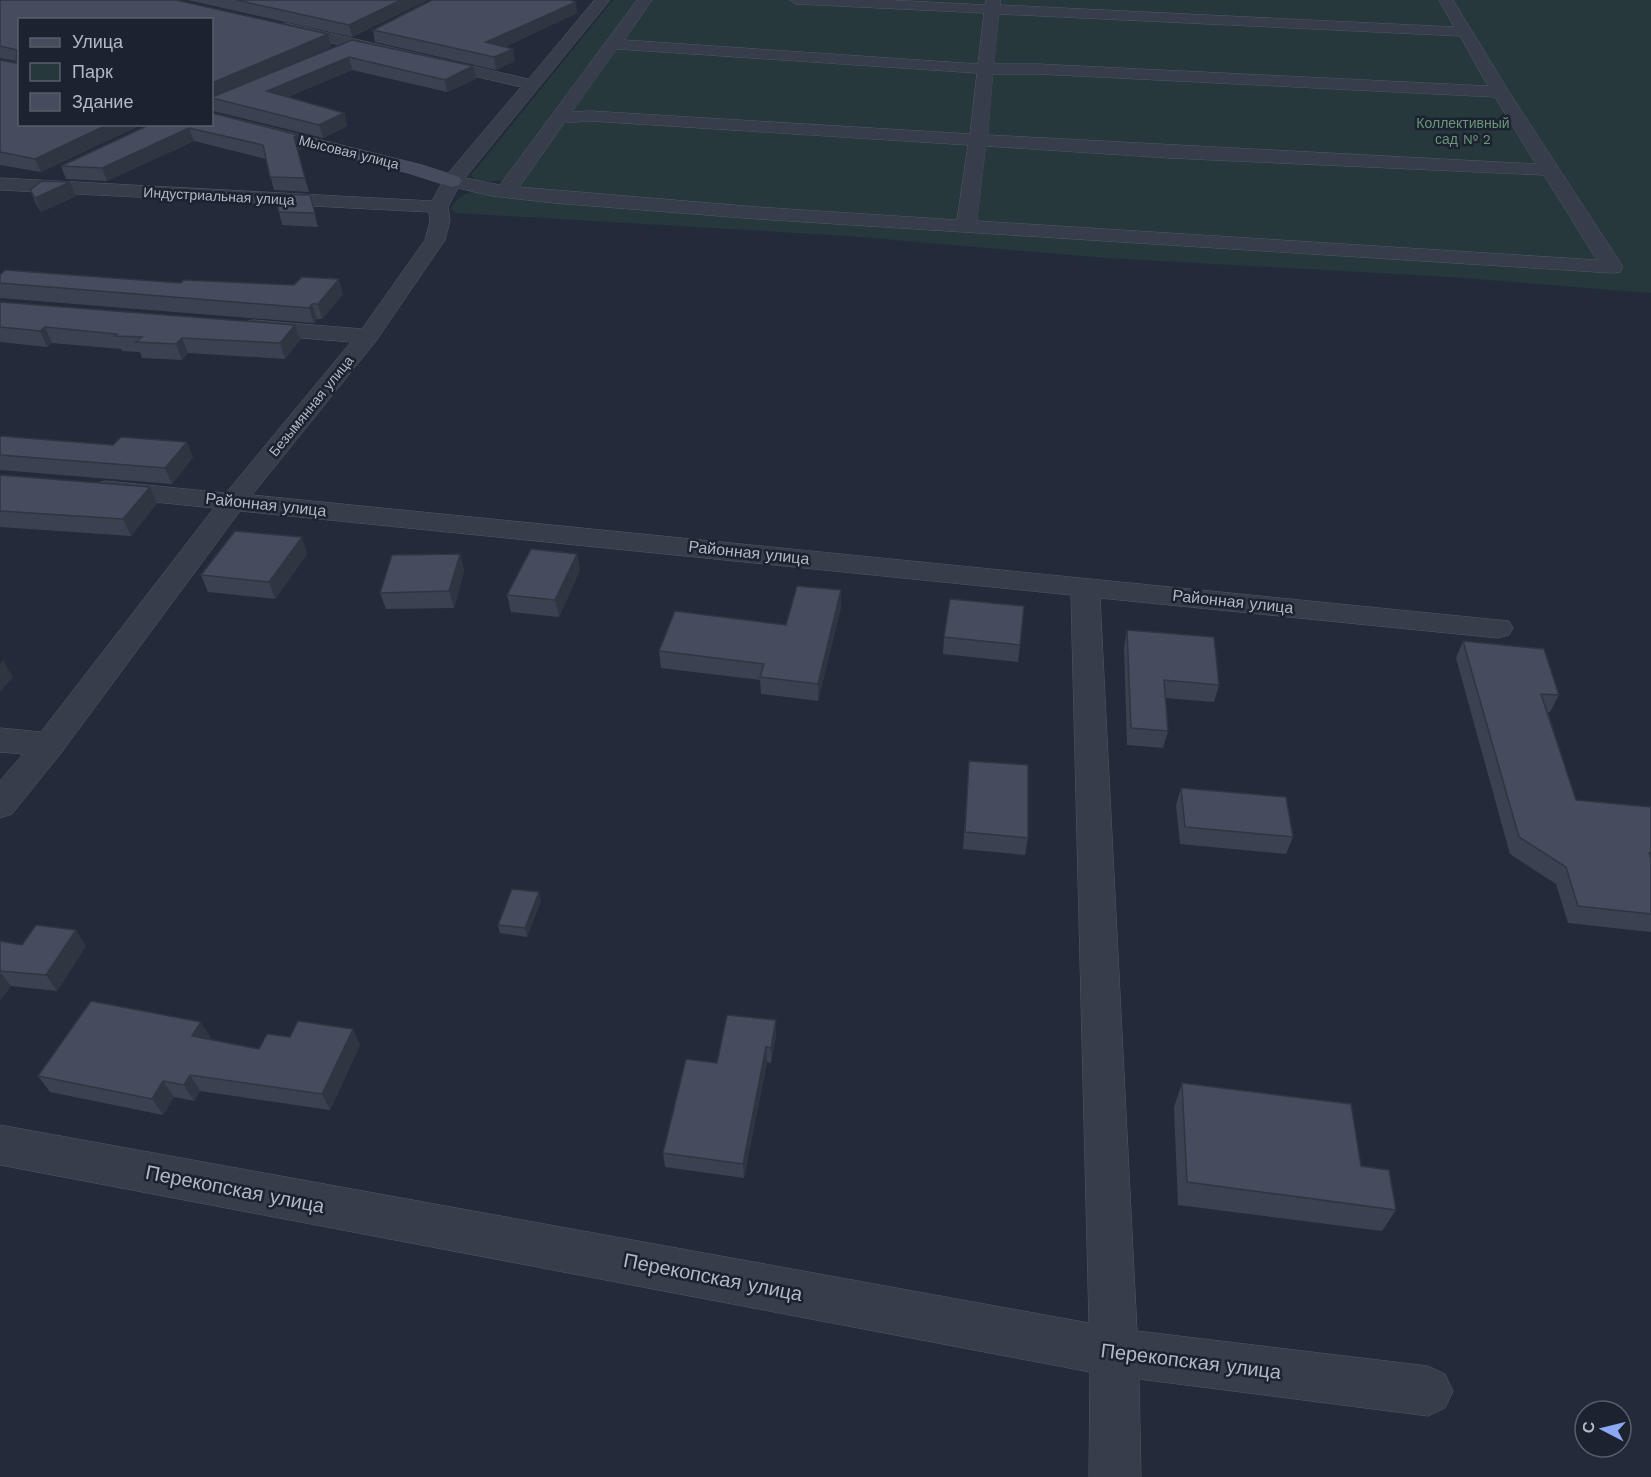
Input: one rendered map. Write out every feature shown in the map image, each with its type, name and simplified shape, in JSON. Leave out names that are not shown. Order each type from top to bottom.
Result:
[{"type":"street","points":[[506,191],[645,0]]},
{"type":"street","points":[[796,0],[993,4],[1464,32]]},
{"type":"street","points":[[452,181],[506,191],[757,213],[1612,267],[1500,92],[1446,0]]},
{"type":"street","name":"Безымянная улица","points":[[0,805],[50,745],[234,500],[368,336],[435,240],[440,221],[438,207],[452,181],[533,84],[592,4]]},
{"type":"street","points":[[966,226],[993,4]]},
{"type":"street","points":[[273,26],[533,84]]},
{"type":"street","points":[[333,53],[375,34]]},
{"type":"street","points":[[613,44],[986,69],[1038,69],[1500,92]]},
{"type":"street","points":[[560,118],[590,116],[978,140],[1550,170]]},
{"type":"street","name":"Мысовая улица","points":[[213,118],[415,169],[452,181]]},
{"type":"street","points":[[29,186],[71,167]]},
{"type":"street","name":"Индустриальная улица","points":[[5,192],[29,186],[438,207]]},
{"type":"street","points":[[226,325],[368,336]]},
{"type":"street","name":"Районная улица","points":[[82,487],[234,500],[1498,628]]},
{"type":"street","points":[[1085,586],[1114,1352],[1115,1477]]},
{"type":"street","points":[[0,740],[50,745]]},
{"type":"street","name":"Перекопская улица","points":[[0,1145],[1114,1352],[1428,1391]]},
{"type":"green space","name":"Коллективный сад № 2","points":[[613,0],[1651,0],[1651,293],[1450,277],[1107,258],[848,236],[456,213],[450,209],[463,195],[473,192],[492,193],[507,181],[476,181],[471,175]]},
{"type":"building","points":[[0,0],[176,0],[328,34],[213,83],[213,18],[18,18],[18,126],[105,126],[35,159],[0,152],[0,60],[16,63],[17,50],[0,46]]},
{"type":"building","points":[[236,0],[401,0],[349,25]]},
{"type":"building","points":[[432,0],[570,0],[576,2],[486,42],[513,49],[494,57],[373,30]]},
{"type":"building","points":[[352,40],[473,66],[445,80],[349,57],[267,91],[344,113],[319,125],[213,97]]},
{"type":"building","points":[[213,113],[298,135],[294,137],[305,178],[270,177],[263,145],[189,128],[102,168],[61,166],[147,126],[213,126]]},
{"type":"building","points":[[42,181],[70,182],[35,198],[30,190]]},
{"type":"building","points":[[274,194],[310,195],[315,213],[279,212]]},
{"type":"building","points":[[5,270],[181,283],[184,280],[294,285],[302,277],[339,279],[318,304],[312,304],[309,308],[0,283],[0,275]]},
{"type":"building","points":[[0,302],[295,325],[280,343],[182,338],[176,344],[136,342],[142,337],[45,327],[40,331],[0,327]]},
{"type":"building","points":[[0,436],[113,445],[121,437],[187,442],[165,468],[0,455]]},
{"type":"building","points":[[0,475],[150,487],[123,519],[0,511]]},
{"type":"building","points":[[235,531],[302,537],[269,582],[201,575]]},
{"type":"building","points":[[531,549],[577,554],[555,600],[507,595]]},
{"type":"building","points":[[460,554],[449,591],[380,593],[392,555]]},
{"type":"building","points":[[797,586],[841,590],[818,684],[760,677],[764,664],[659,651],[675,611],[786,625]]},
{"type":"building","points":[[950,599],[1024,606],[1020,645],[944,637]]},
{"type":"building","points":[[1127,630],[1214,637],[1219,685],[1164,680],[1168,731],[1131,728]]},
{"type":"building","points":[[1463,641],[1544,649],[1559,695],[1541,694],[1576,800],[1651,807],[1651,853],[1649,853],[1651,858],[1651,914],[1578,906],[1566,867],[1519,837]]},
{"type":"building","points":[[969,761],[1028,765],[1028,838],[965,832]]},
{"type":"building","points":[[1181,788],[1286,797],[1293,837],[1185,827]]},
{"type":"building","points":[[512,889],[539,892],[525,928],[498,925]]},
{"type":"building","points":[[36,925],[76,930],[46,975],[0,971],[0,941],[22,945]]},
{"type":"building","points":[[91,1001],[201,1022],[192,1036],[259,1049],[267,1034],[290,1037],[298,1021],[353,1029],[322,1094],[190,1075],[184,1085],[163,1081],[152,1099],[38,1076]]},
{"type":"building","points":[[727,1015],[776,1020],[771,1048],[766,1047],[743,1164],[663,1153],[686,1059],[717,1063]]},
{"type":"building","points":[[1182,1083],[1351,1104],[1361,1166],[1389,1170],[1396,1210],[1187,1182]]}]
